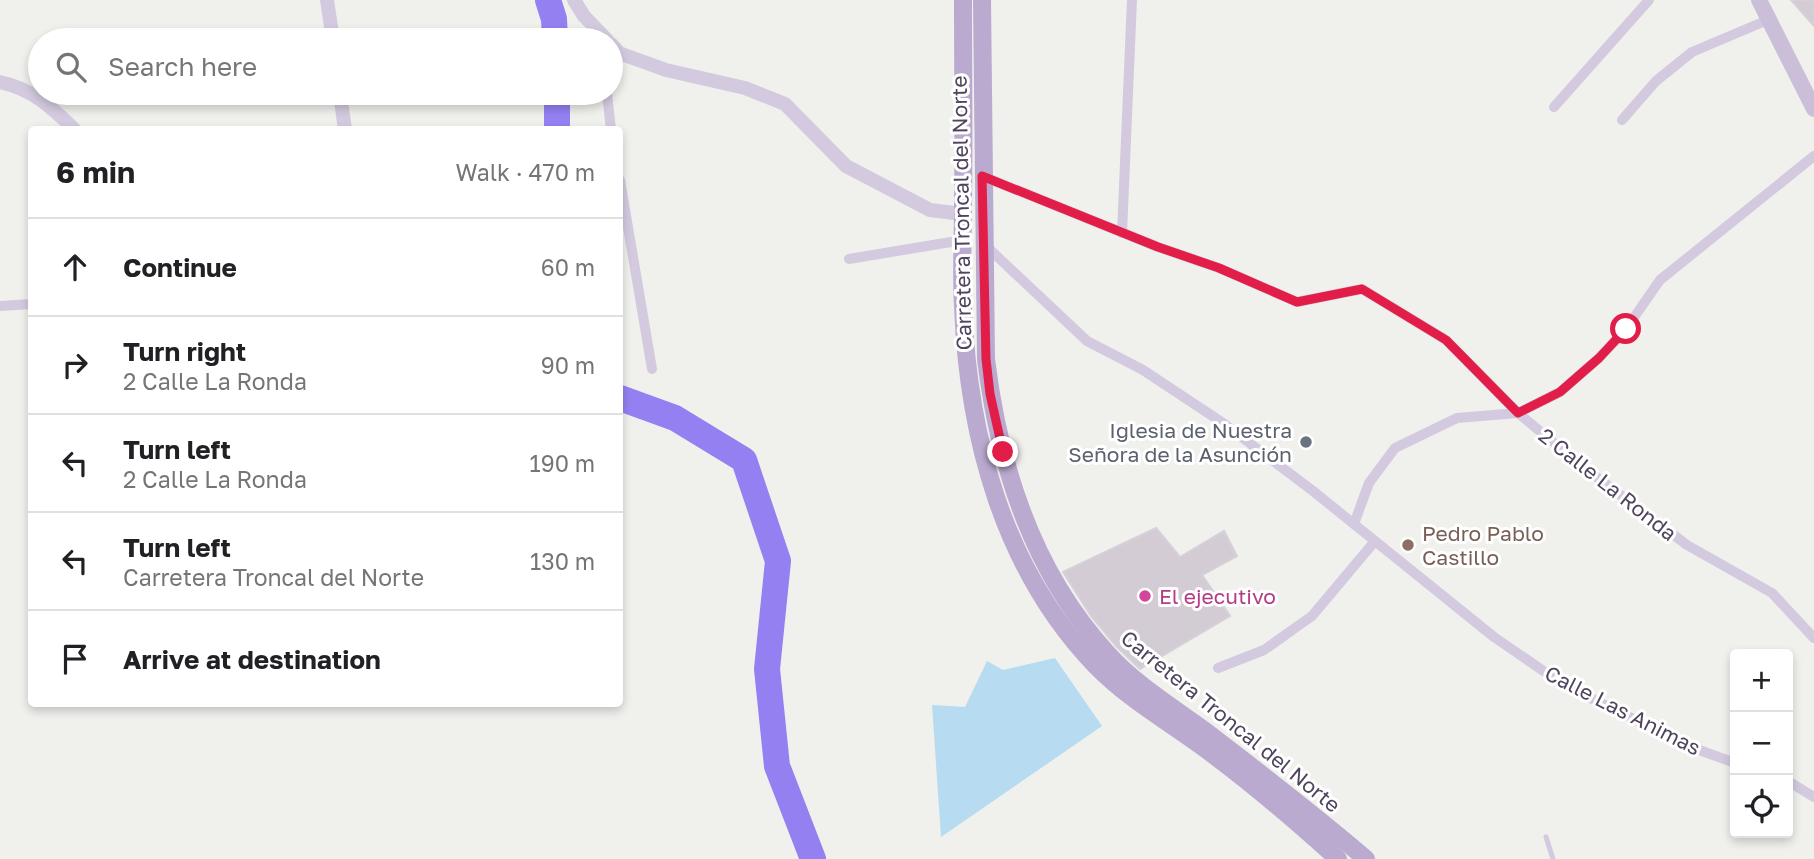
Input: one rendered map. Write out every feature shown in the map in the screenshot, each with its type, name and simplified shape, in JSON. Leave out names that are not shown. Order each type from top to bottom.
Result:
[{"type":"main road","name":"Carretera Troncal del Norte","points":[[963,0],[962,306],[970,391],[978,434],[1002,514],[1023,562],[1046,604],[1096,666],[1122,690],[1217,758],[1303,827],[1338,859]]},
{"type":"main road","name":"Carretera Troncal del Norte","points":[[982,0],[986,359],[990,394],[1003,452],[1023,520],[1065,598],[1084,627],[1109,656],[1366,859]]},
{"type":"main road","points":[[1759,0],[1814,109]]},
{"type":"street","points":[[327,0],[331,28]]},
{"type":"street","points":[[574,0],[596,28]]},
{"type":"street","points":[[1122,233],[1132,0]]},
{"type":"street","points":[[1554,107],[1648,0]]},
{"type":"street","points":[[1622,120],[1656,81],[1692,52],[1770,19]]},
{"type":"street","points":[[623,52],[666,70],[745,88],[785,104],[846,166],[930,210],[964,214]]},
{"type":"street","points":[[0,82],[20,86],[28,91]]},
{"type":"street","points":[[45,105],[60,123]]},
{"type":"street","points":[[342,105],[344,126]]},
{"type":"street","points":[[608,105],[611,126]]},
{"type":"street","points":[[1353,524],[1368,482],[1395,449],[1457,418],[1518,413],[1560,392],[1599,358],[1626,329],[1660,280],[1814,156]]},
{"type":"street","name":"2 Calle La Ronda","points":[[982,176],[1122,233],[1219,268],[1297,302],[1362,289],[1446,340],[1518,413],[1586,469],[1687,545],[1772,593],[1814,638]]},
{"type":"street","points":[[623,198],[652,369]]},
{"type":"street","points":[[849,259],[963,240]]},
{"type":"street","name":"Calle Las Animas","points":[[983,243],[1087,341],[1143,370],[1223,423],[1494,637],[1564,685],[1691,747],[1730,761]]},
{"type":"street","points":[[0,306],[28,304]]},
{"type":"street","points":[[1218,668],[1264,650],[1312,615],[1375,541]]},
{"type":"street","points":[[1793,784],[1814,797]]},
{"type":"lane","points":[[1546,837],[1553,859]]},
{"type":"shaded area","points":[[1055,658],[1102,726],[941,837],[932,705],[965,707],[987,661],[1003,670]]},
{"type":"building","points":[[1791,0],[1814,0],[1814,26]]},
{"type":"building","name":"El ejecutivo","points":[[1156,528],[1180,557],[1224,531],[1237,556],[1202,575],[1230,616],[1140,669],[1091,616],[1063,572]]},
{"type":"waterway","points":[[548,0],[554,28]]},
{"type":"waterway","points":[[557,105],[557,126]]},
{"type":"waterway","points":[[623,399],[675,418],[744,460],[778,561],[767,669],[777,766],[813,859]]},
{"type":"place","name":"Iglesia de Nuestra Señora de la Asunción","points":[[1306,442]]},
{"type":"place","name":"Pedro Pablo Castillo","points":[[1408,545]]},
{"type":"place","name":"El ejecutivo","points":[[1145,596]]},
{"type":"route","points":[[1003,452],[990,394],[986,359],[982,176],[1158,247],[1219,268],[1297,302],[1362,289],[1446,340],[1518,413],[1560,392],[1599,358],[1626,329]]}]
